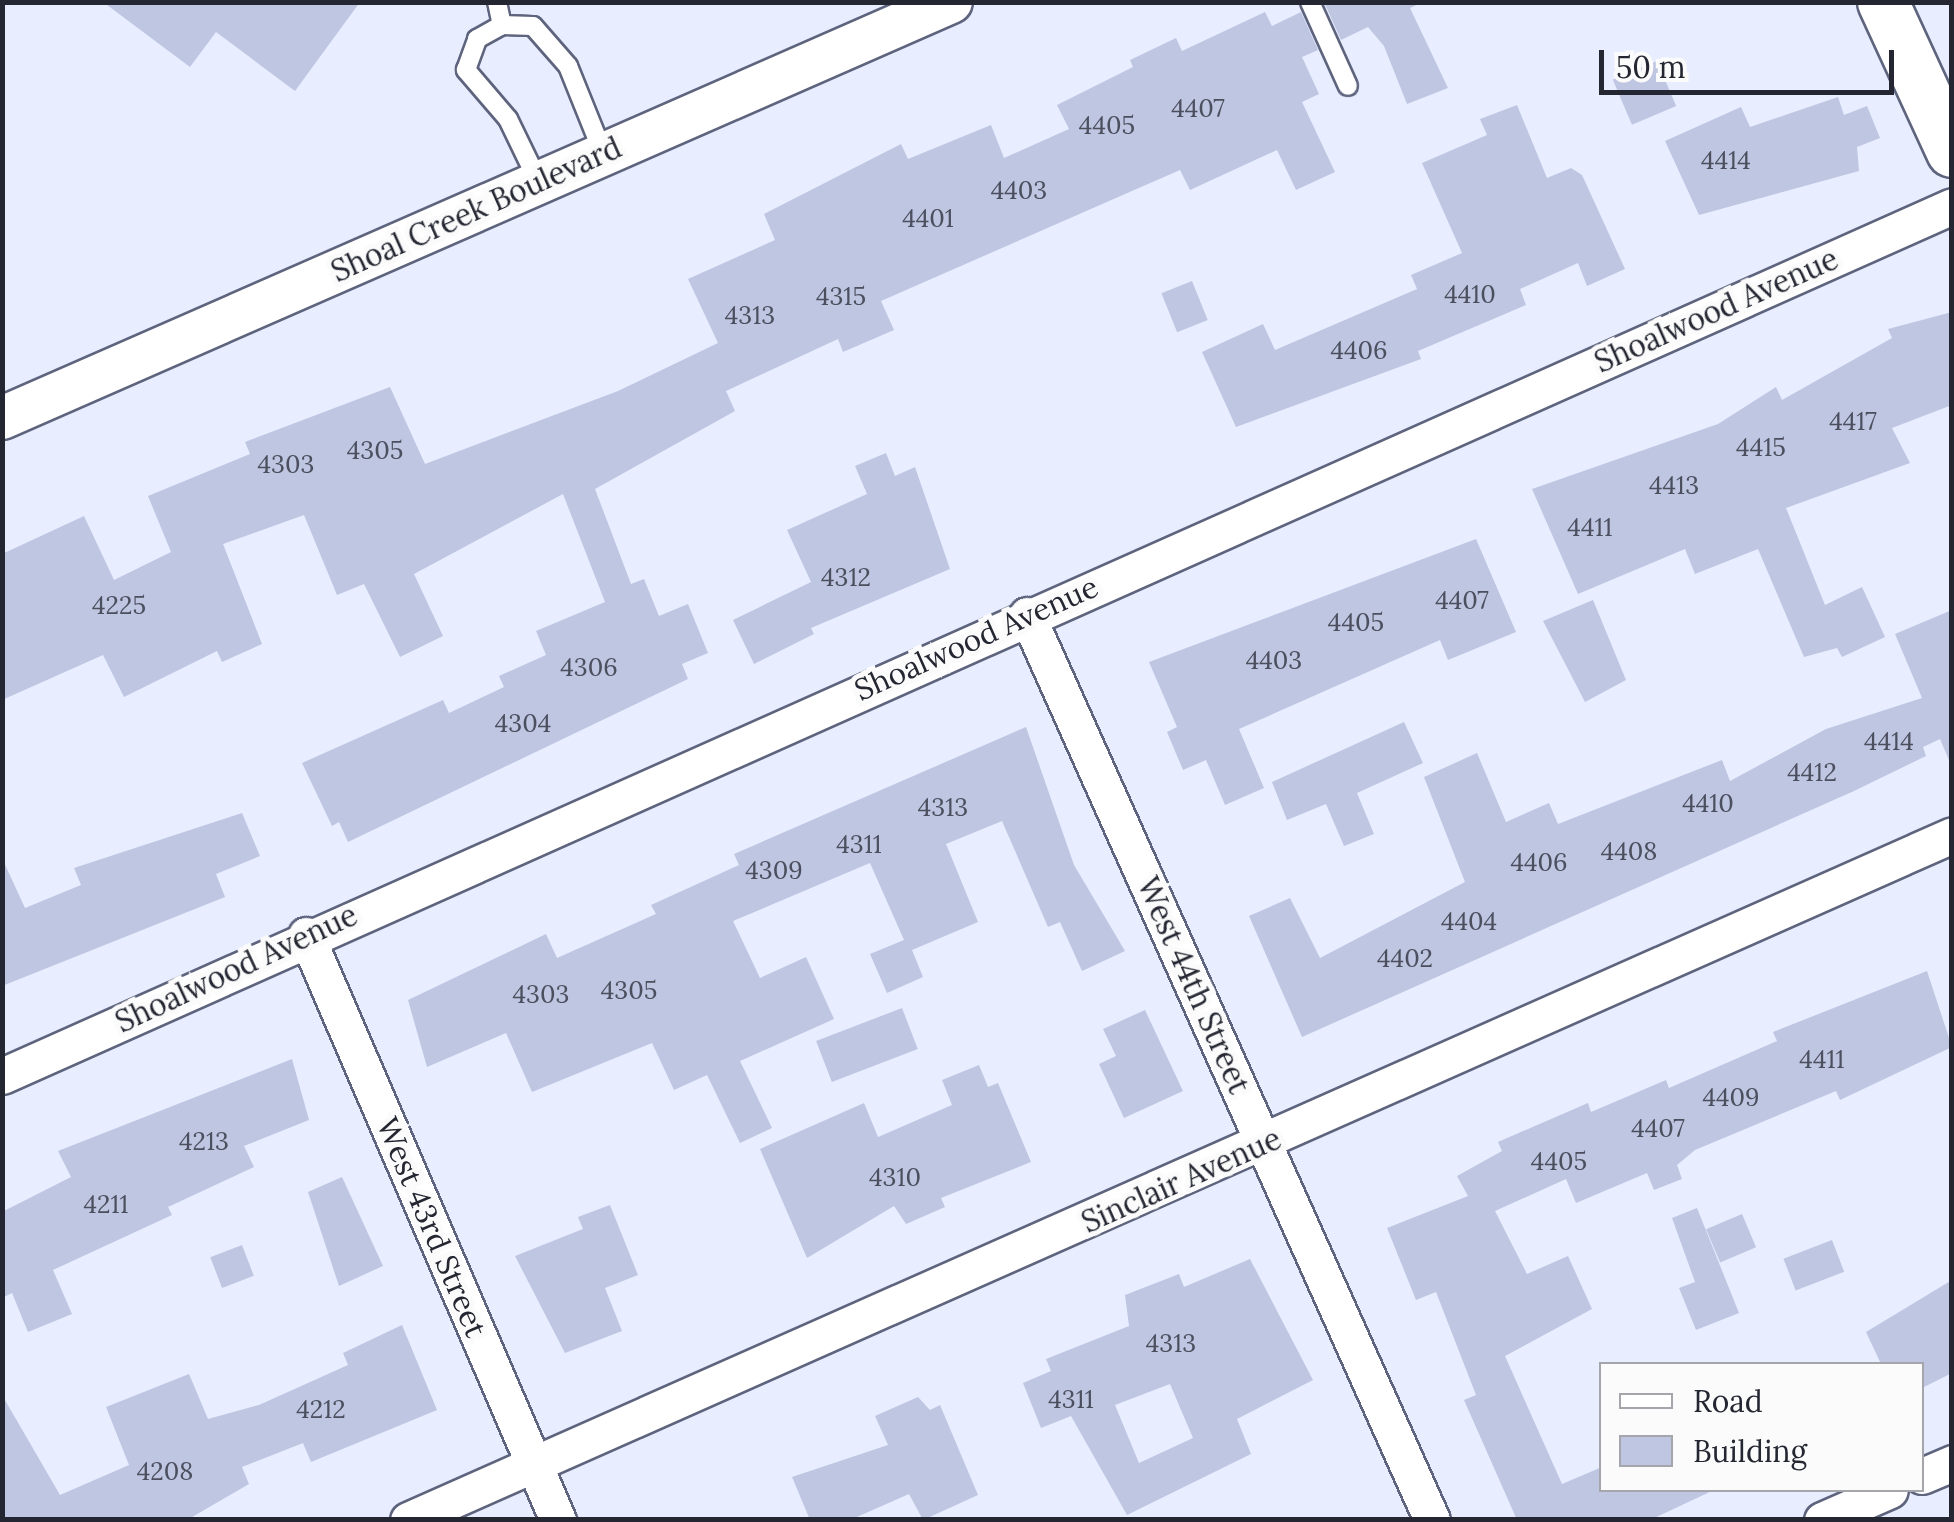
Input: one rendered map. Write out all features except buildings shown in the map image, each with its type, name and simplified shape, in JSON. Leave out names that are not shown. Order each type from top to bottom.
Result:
[{"type":"main road","points":[[1883,2],[1952,152]]},
{"type":"street","name":"Shoal Creek Boulevard","points":[[2,418],[951,2]]},
{"type":"street","name":"Shoalwood Avenue","points":[[2,1076],[306,936],[1952,206]]},
{"type":"street","name":"West 44th Street","points":[[1027,615],[1432,1520]]},
{"type":"street","name":"Sinclair Avenue","points":[[408,1520],[1266,1144],[1952,835]]},
{"type":"street","name":"West 43rd Street","points":[[306,936],[558,1520]]},
{"type":"street","points":[[1924,1475],[1952,1463]]},
{"type":"street","points":[[1822,1520],[1885,1492]]},
{"type":"lane","points":[[496,2],[502,25]]},
{"type":"lane","points":[[1310,2],[1348,86]]},
{"type":"lane","points":[[538,181],[490,99],[466,70],[477,39],[502,25],[533,26],[568,66],[603,152]]}]
